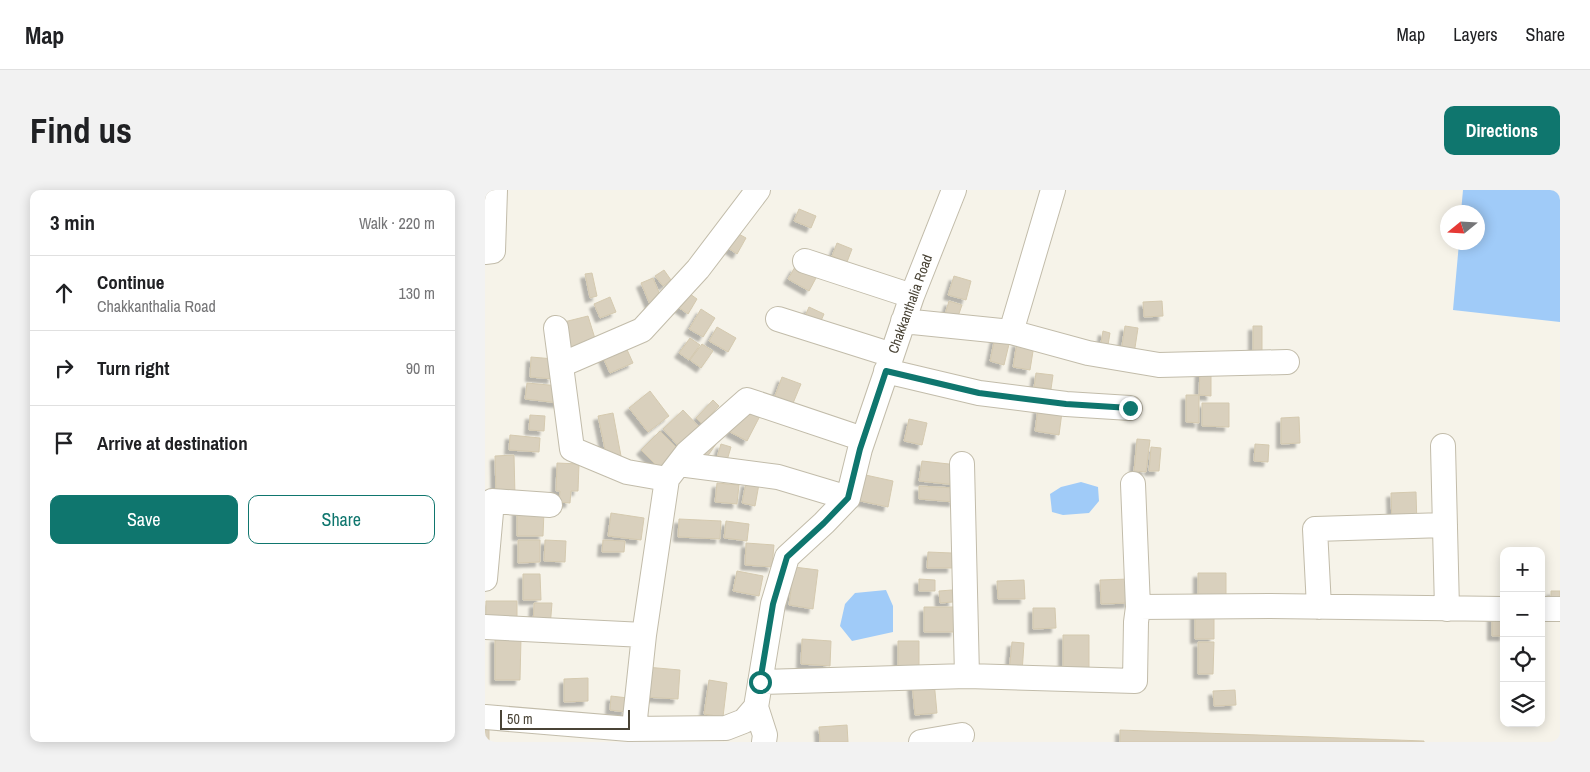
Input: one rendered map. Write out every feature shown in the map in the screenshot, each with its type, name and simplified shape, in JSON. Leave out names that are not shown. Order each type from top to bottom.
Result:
[{"type":"street","points":[[485,252],[493,251],[495,190]]},
{"type":"street","points":[[561,365],[641,330],[697,269],[758,190]]},
{"type":"street","name":"Chakkanthalia Road","points":[[756,707],[773,604],[787,557],[848,498],[863,439],[903,321],[954,190]]},
{"type":"street","points":[[1011,332],[1053,190]]},
{"type":"street","points":[[805,261],[912,296]]},
{"type":"street","points":[[778,319],[889,363],[979,393],[1066,404],[1130,408]]},
{"type":"street","points":[[903,321],[1011,332],[1088,353],[1159,365],[1287,362]]},
{"type":"street","points":[[556,328],[572,448],[627,472],[673,471],[778,477],[848,498]]},
{"type":"street","points":[[634,728],[645,635],[673,471],[687,454],[747,400],[863,439]]},
{"type":"street","points":[[1443,446],[1447,609]]},
{"type":"street","points":[[962,464],[967,676]]},
{"type":"street","points":[[760,682],[967,676],[1135,681],[1138,607],[1133,484]]},
{"type":"street","points":[[485,579],[489,501],[550,505]]},
{"type":"street","points":[[1319,607],[1315,528],[1445,525]]},
{"type":"street","points":[[1138,607],[1270,606],[1500,609]]},
{"type":"street","points":[[1545,609],[1560,609]]},
{"type":"street","points":[[485,626],[645,635]]},
{"type":"street","points":[[485,717],[596,735],[634,728],[726,728],[745,722],[756,707]]},
{"type":"street","points":[[756,707],[765,735],[764,742]]},
{"type":"street","points":[[921,742],[962,735]]},
{"type":"water","points":[[1463,190],[1560,190],[1560,322],[1453,310],[1458,250],[1485,250],[1485,205],[1462,205]]},
{"type":"water","points":[[1081,482],[1098,487],[1099,501],[1089,513],[1063,515],[1052,512],[1050,494],[1061,487]]},
{"type":"water","points":[[886,590],[893,606],[893,632],[852,641],[840,626],[845,604],[855,593]]},
{"type":"building","points":[[799,209],[816,216],[811,228],[794,221]]},
{"type":"building","points":[[737,233],[746,238],[737,254],[728,248]]},
{"type":"building","points":[[837,243],[852,249],[847,262],[832,256]]},
{"type":"building","points":[[795,267],[816,278],[809,291],[788,279]]},
{"type":"building","points":[[664,270],[671,280],[663,286],[655,276]]},
{"type":"building","points":[[592,273],[597,296],[590,298],[585,274]]},
{"type":"building","points":[[954,276],[971,281],[966,300],[948,295]]},
{"type":"building","points":[[653,278],[663,302],[651,307],[641,283]]},
{"type":"building","points":[[686,291],[697,299],[688,314],[675,305]]},
{"type":"building","points":[[610,297],[616,312],[600,318],[594,304]]},
{"type":"building","points":[[949,301],[962,305],[955,325],[943,321]]},
{"type":"building","points":[[1162,301],[1163,316],[1144,317],[1143,302]]},
{"type":"building","points":[[809,307],[824,314],[817,330],[802,323]]},
{"type":"building","points":[[701,309],[715,318],[703,337],[689,329]]},
{"type":"building","points":[[588,316],[597,345],[572,352],[564,322]]},
{"type":"building","points":[[1125,326],[1138,328],[1134,354],[1121,352]]},
{"type":"building","points":[[1253,326],[1262,326],[1262,352],[1253,352]]},
{"type":"building","points":[[717,327],[736,338],[728,352],[709,341]]},
{"type":"building","points":[[1103,331],[1110,333],[1107,351],[1100,349]]},
{"type":"building","points":[[995,337],[1010,340],[1004,365],[990,361]]},
{"type":"building","points":[[690,338],[700,345],[689,360],[679,353]]},
{"type":"building","points":[[1017,342],[1034,345],[1030,370],[1013,367]]},
{"type":"building","points":[[624,343],[633,363],[610,373],[601,353]]},
{"type":"building","points":[[702,344],[713,351],[701,368],[690,360]]},
{"type":"building","points":[[531,357],[554,359],[552,379],[530,377]]},
{"type":"building","points":[[1200,368],[1211,369],[1211,396],[1199,395]]},
{"type":"building","points":[[1036,373],[1053,375],[1051,389],[1034,387]]},
{"type":"building","points":[[782,377],[801,384],[791,408],[773,401]]},
{"type":"building","points":[[527,383],[560,386],[559,403],[525,399]]},
{"type":"building","points":[[650,391],[669,416],[648,432],[629,408]]},
{"type":"building","points":[[1186,395],[1199,395],[1199,423],[1186,422]]},
{"type":"building","points":[[713,400],[719,406],[702,424],[696,418]]},
{"type":"building","points":[[1202,403],[1229,403],[1229,427],[1202,426]]},
{"type":"building","points":[[744,405],[761,414],[747,441],[730,432]]},
{"type":"building","points":[[1038,408],[1062,412],[1059,435],[1035,431]]},
{"type":"building","points":[[683,410],[703,431],[682,450],[663,429]]},
{"type":"building","points":[[613,413],[621,456],[607,459],[598,416]]},
{"type":"building","points":[[530,415],[545,416],[544,431],[529,430]]},
{"type":"building","points":[[1299,417],[1300,443],[1281,444],[1281,418]]},
{"type":"building","points":[[909,419],[927,423],[922,445],[904,441]]},
{"type":"building","points":[[660,431],[680,451],[661,470],[641,450]]},
{"type":"building","points":[[510,435],[540,438],[539,452],[509,450]]},
{"type":"building","points":[[708,438],[716,444],[702,464],[694,457]]},
{"type":"building","points":[[1137,439],[1150,440],[1146,472],[1134,471]]},
{"type":"building","points":[[721,444],[731,447],[725,467],[715,464]]},
{"type":"building","points":[[1255,444],[1269,445],[1268,462],[1254,461]]},
{"type":"building","points":[[1151,447],[1161,448],[1159,471],[1149,471]]},
{"type":"building","points":[[514,455],[515,496],[496,496],[495,456]]},
{"type":"building","points":[[922,461],[958,465],[956,485],[919,481]]},
{"type":"building","points":[[557,463],[579,464],[578,491],[571,491],[570,503],[559,502],[560,491],[556,491]]},
{"type":"building","points":[[861,474],[893,481],[888,507],[856,500]]},
{"type":"building","points":[[746,482],[759,484],[755,506],[742,503]]},
{"type":"building","points":[[717,483],[739,485],[737,504],[715,502]]},
{"type":"building","points":[[919,486],[955,488],[954,502],[919,499]]},
{"type":"building","points":[[1416,492],[1417,526],[1392,526],[1391,493]]},
{"type":"building","points":[[517,510],[544,511],[543,536],[517,536]]},
{"type":"building","points":[[611,513],[644,518],[641,540],[608,536]]},
{"type":"building","points":[[679,519],[721,521],[720,539],[678,537]]},
{"type":"building","points":[[726,521],[749,524],[747,541],[724,538]]},
{"type":"building","points":[[518,540],[540,540],[540,562],[518,563]]},
{"type":"building","points":[[545,540],[566,541],[565,562],[544,561]]},
{"type":"building","points":[[603,540],[625,541],[624,552],[602,552]]},
{"type":"building","points":[[746,543],[774,545],[772,567],[745,565]]},
{"type":"building","points":[[928,552],[952,553],[952,568],[927,568]]},
{"type":"building","points":[[794,567],[818,570],[813,609],[789,605]]},
{"type":"building","points":[[737,571],[763,576],[759,596],[733,591]]},
{"type":"building","points":[[1198,573],[1226,573],[1226,599],[1198,599]]},
{"type":"building","points":[[523,574],[540,574],[541,600],[523,600]]},
{"type":"building","points":[[919,579],[935,580],[935,591],[919,591]]},
{"type":"building","points":[[1129,579],[1129,603],[1101,604],[1100,580]]},
{"type":"building","points":[[1024,580],[1025,599],[998,599],[997,581]]},
{"type":"building","points":[[952,590],[953,602],[940,603],[939,591]]},
{"type":"building","points":[[1551,591],[1560,591],[1560,601],[1551,600]]},
{"type":"building","points":[[486,601],[517,601],[517,623],[486,623]]},
{"type":"building","points":[[534,603],[552,603],[550,628],[533,627]]},
{"type":"building","points":[[924,607],[956,607],[955,632],[924,632]]},
{"type":"building","points":[[1033,608],[1055,608],[1056,628],[1033,629]]},
{"type":"building","points":[[1195,611],[1214,611],[1214,639],[1195,639]]},
{"type":"building","points":[[1492,613],[1500,613],[1500,636],[1492,636]]},
{"type":"building","points":[[1063,635],[1089,635],[1089,672],[1063,671]]},
{"type":"building","points":[[495,638],[521,638],[520,680],[495,680]]},
{"type":"building","points":[[802,639],[831,641],[830,666],[801,664]]},
{"type":"building","points":[[898,641],[919,641],[919,670],[898,670]]},
{"type":"building","points":[[1012,642],[1024,643],[1022,673],[1009,672]]},
{"type":"building","points":[[1198,642],[1214,642],[1213,674],[1198,674]]},
{"type":"building","points":[[646,667],[680,670],[678,699],[644,697]]},
{"type":"building","points":[[588,678],[588,701],[564,702],[564,679]]},
{"type":"building","points":[[709,680],[727,683],[723,717],[704,714]]},
{"type":"building","points":[[934,681],[937,713],[915,715],[912,683]]},
{"type":"building","points":[[1235,690],[1236,705],[1214,706],[1213,691]]},
{"type":"building","points":[[611,696],[628,698],[626,712],[610,710]]},
{"type":"building","points":[[847,725],[848,742],[820,742],[819,727]]},
{"type":"building","points":[[485,730],[489,730],[489,742],[485,742]]},
{"type":"building","points":[[1120,730],[1424,741],[1424,742],[1120,742]]},
{"type":"route","points":[[760,682],[773,604],[787,557],[848,498],[860,449],[886,371],[979,393],[1066,404],[1130,408]]}]
